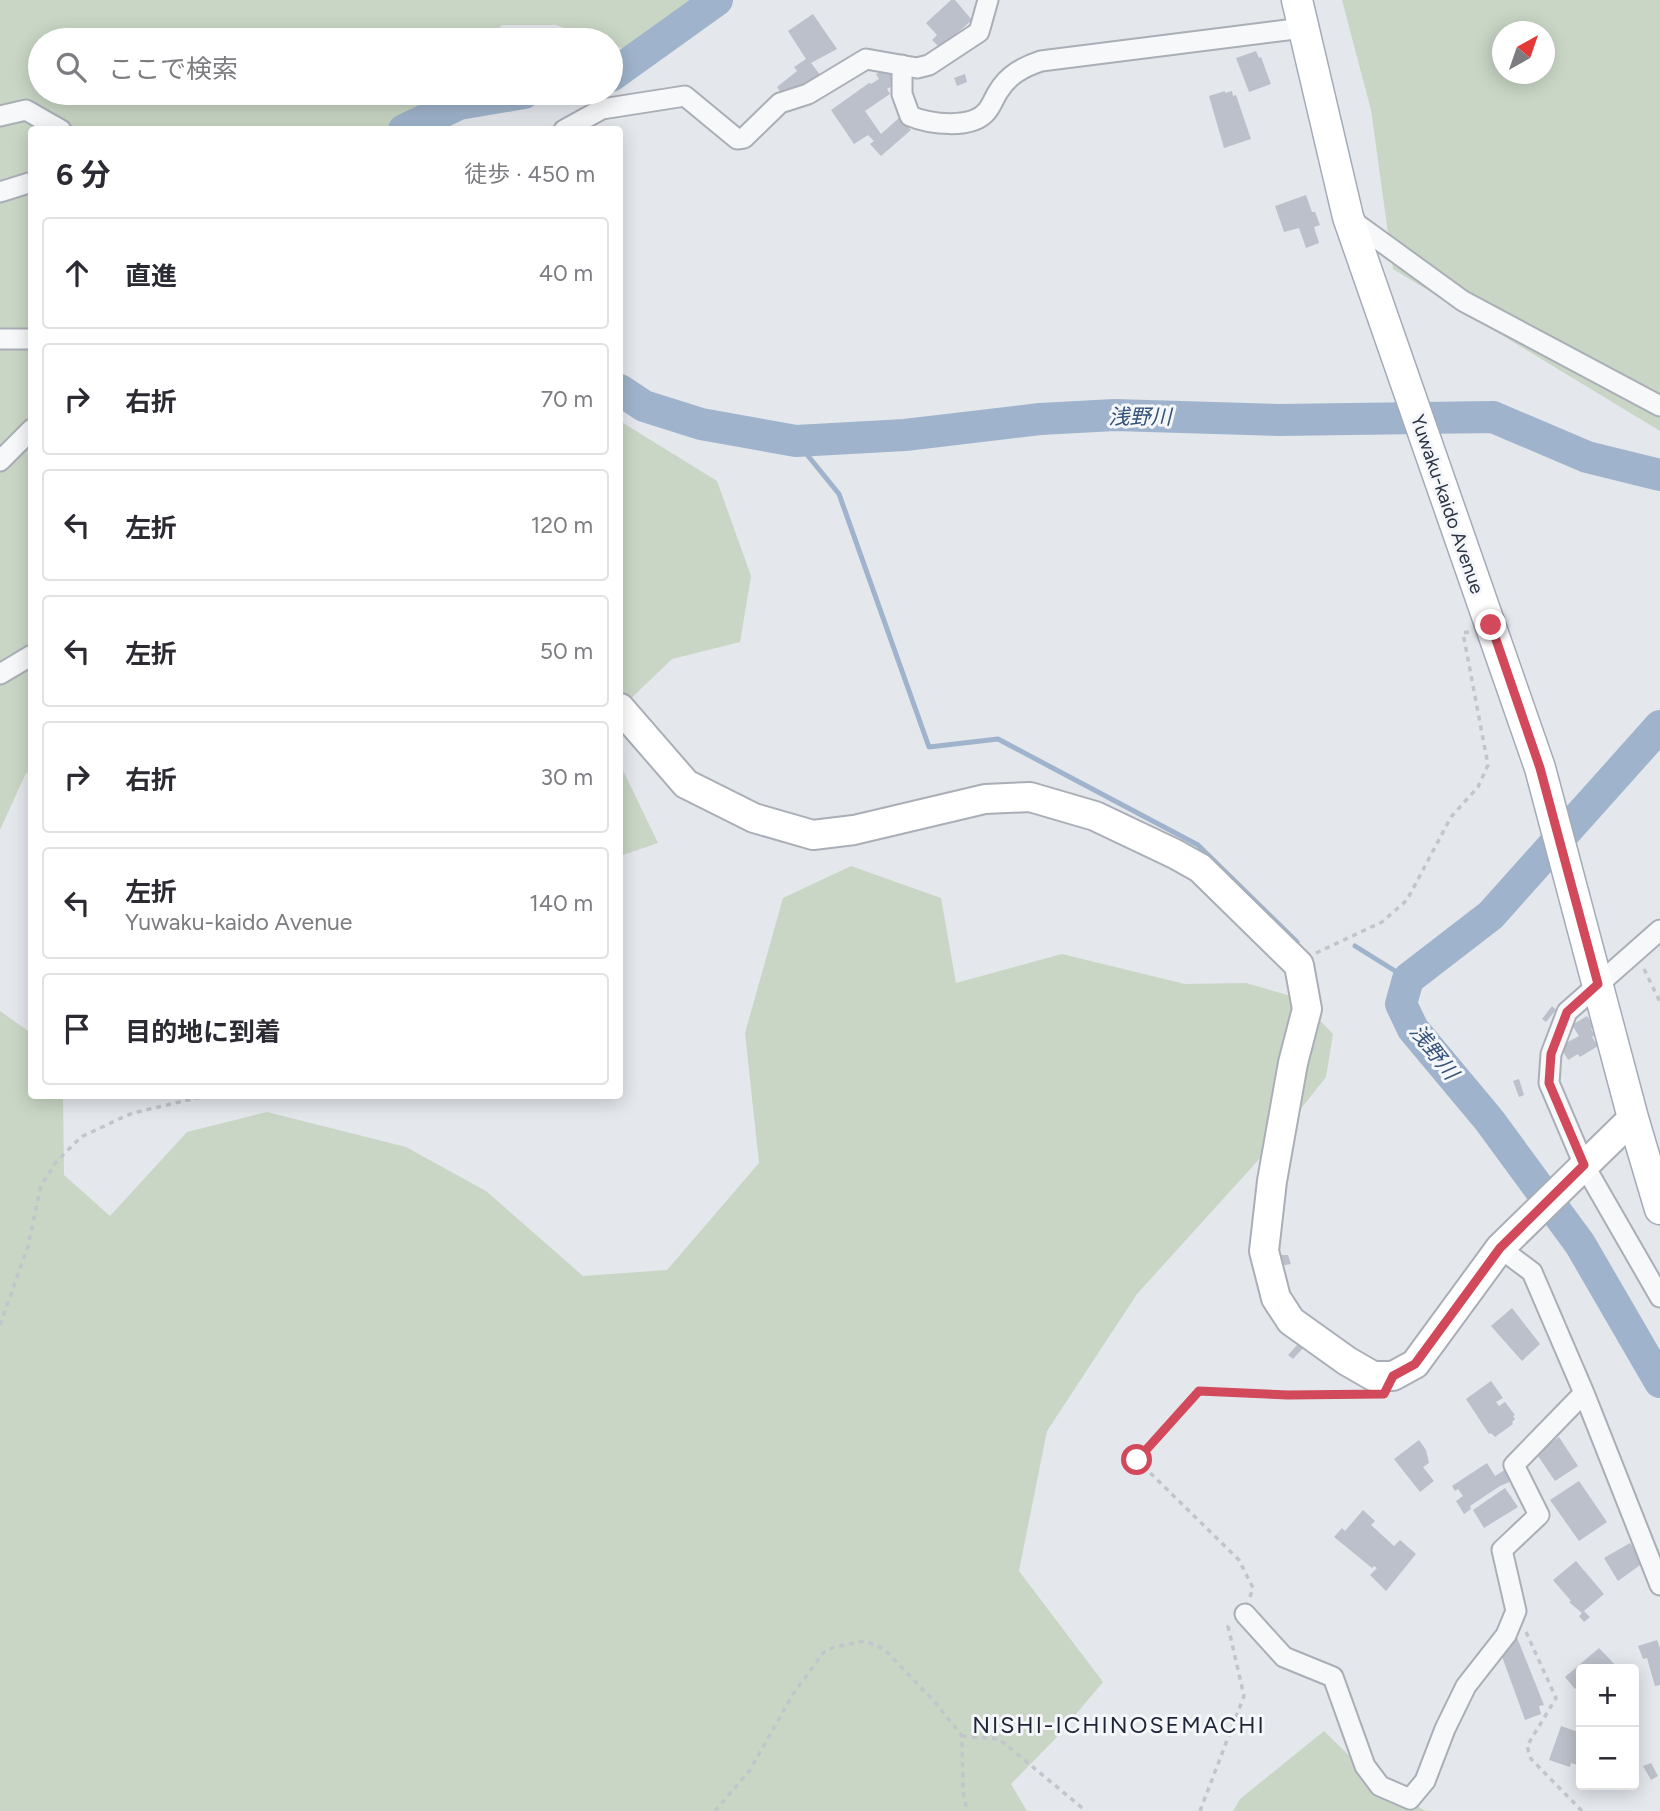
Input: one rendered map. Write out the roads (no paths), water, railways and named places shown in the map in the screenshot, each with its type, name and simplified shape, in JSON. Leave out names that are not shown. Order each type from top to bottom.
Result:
[{"type":"main road","name":"Yuwaku-kaido Avenue","points":[[1300,14],[1348,217],[1540,768],[1633,1118],[1660,1209]]},
{"type":"street","points":[[571,126],[601,109],[685,96],[737,139],[744,138],[780,103],[808,94],[866,60],[917,68],[929,65],[979,32],[988,0]]},
{"type":"street","points":[[902,65],[902,94],[910,116],[928,123],[971,122],[986,113],[1000,88],[1021,67],[1041,61],[1300,14]]},
{"type":"street","points":[[0,116],[26,110],[54,126]]},
{"type":"street","points":[[0,192],[28,183]]},
{"type":"street","points":[[1348,217],[1463,301],[1660,406]]},
{"type":"street","points":[[0,339],[28,339]]},
{"type":"street","points":[[0,461],[28,433]]},
{"type":"street","points":[[0,674],[28,657]]},
{"type":"street","points":[[623,711],[686,784],[754,818],[813,835],[854,830],[985,799],[1031,797],[1095,816],[1200,868],[1299,965],[1307,1009],[1293,1063],[1272,1181],[1264,1251],[1276,1298],[1291,1321],[1373,1376],[1393,1376],[1415,1364],[1507,1239],[1633,1118]]},
{"type":"street","points":[[1660,930],[1567,1012],[1551,1054],[1549,1083],[1577,1172],[1660,1297]]},
{"type":"street","points":[[1507,1239],[1532,1272],[1584,1393],[1660,1585]]},
{"type":"street","points":[[1245,1614],[1284,1657],[1334,1677],[1365,1766],[1380,1786],[1410,1799],[1424,1782],[1466,1686],[1506,1635],[1516,1611],[1502,1550],[1539,1515],[1514,1465],[1584,1393]]},
{"type":"waterway","name":"浅野川","points":[[623,67],[717,0]]},
{"type":"waterway","name":"浅野川","points":[[412,126],[457,105]]},
{"type":"waterway","name":"浅野川","points":[[623,392],[644,406],[701,424],[796,441],[905,435],[1040,419],[1115,415],[1279,420],[1493,417],[1587,457],[1660,475]]},
{"type":"waterway","points":[[796,441],[839,494],[929,747],[998,739],[1198,845],[1297,942]]},
{"type":"waterway","name":"浅野川","points":[[1660,726],[1491,915],[1408,979],[1401,1004],[1413,1029],[1489,1120],[1580,1244],[1660,1382]]},
{"type":"waterway","points":[[1355,946],[1408,979]]},
{"type":"district","name":"NISHI-ICHINOSEMACHI","points":[[1119,1725]]}]
